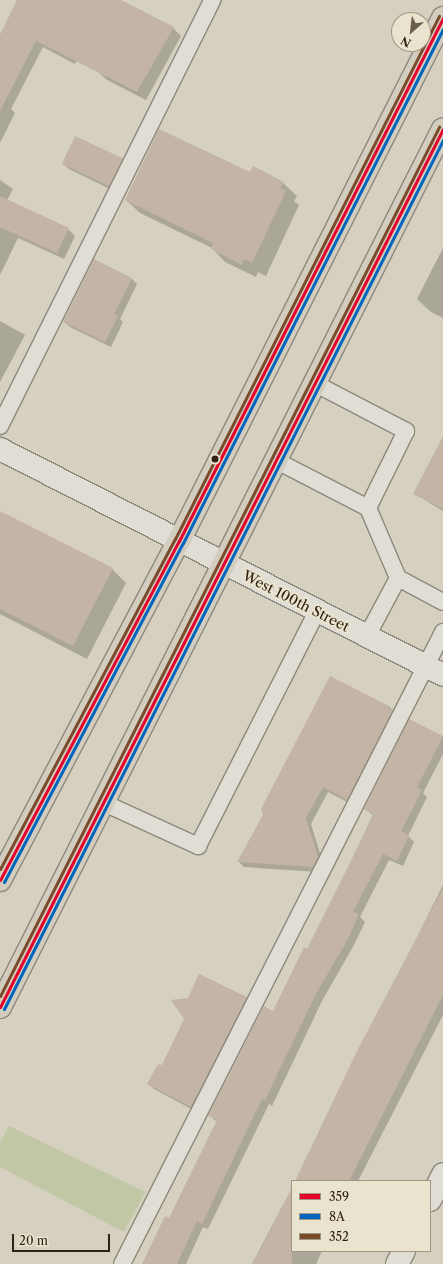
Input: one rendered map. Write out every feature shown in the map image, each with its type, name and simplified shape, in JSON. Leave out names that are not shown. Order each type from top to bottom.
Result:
[{"type":"main road","points":[[0,880],[179,541],[443,18]]},
{"type":"main road","points":[[0,1007],[222,563],[443,129]]},
{"type":"street","name":"West 100th Street","points":[[0,449],[435,671]]},
{"type":"street","points":[[431,1198],[443,1174]]},
{"type":"street","points":[[397,1264],[403,1252]]},
{"type":"lane","points":[[0,426],[212,0]]},
{"type":"lane","points":[[314,383],[406,431],[368,508]]},
{"type":"lane","points":[[275,460],[368,508],[398,578],[443,602]]},
{"type":"lane","points":[[367,636],[398,578]]},
{"type":"lane","points":[[102,802],[198,846],[317,612]]},
{"type":"lane","points":[[122,1264],[435,671],[443,632]]},
{"type":"green space","points":[[9,1126],[145,1192],[124,1232],[0,1167],[0,1143]]},
{"type":"building","points":[[17,0],[121,0],[174,27],[137,92],[36,41],[0,111],[0,35]]},
{"type":"building","points":[[159,129],[250,172],[253,166],[284,182],[280,188],[286,191],[252,263],[244,259],[242,265],[211,249],[213,243],[125,200]]},
{"type":"building","points":[[75,136],[123,158],[110,186],[62,164]]},
{"type":"building","points":[[0,196],[69,228],[57,253],[0,227]]},
{"type":"building","points":[[94,259],[132,278],[114,314],[118,316],[105,342],[63,322]]},
{"type":"building","points":[[443,436],[443,509],[413,494]]},
{"type":"building","points":[[0,511],[113,568],[73,646],[0,609]]},
{"type":"building","points":[[330,676],[389,706],[388,708],[393,710],[347,800],[323,787],[306,818],[318,857],[313,867],[237,862],[263,815],[261,809]]},
{"type":"building","points":[[409,719],[443,736],[417,787],[422,790],[401,831],[409,835],[397,861],[383,854],[353,912],[359,914],[348,939],[316,994],[265,1100],[262,1099],[202,1224],[197,1221],[177,1264],[142,1264],[165,1216],[169,1218],[217,1120],[208,1116],[264,1006],[273,1011],[304,947],[307,949],[349,865],[373,814],[364,809]]},
{"type":"building","points":[[443,888],[443,995],[383,1114],[350,1180],[295,1180],[358,1049]]},
{"type":"building","points":[[199,974],[247,997],[191,1107],[147,1084],[158,1064],[162,1065],[184,1019],[171,1000],[188,998]]},
{"type":"building","points":[[291,1190],[292,1264],[252,1264]]},
{"type":"transit line","name":"352","points":[[0,869],[175,539],[439,16]]},
{"type":"transit line","name":"359","points":[[0,880],[179,541],[443,18]]},
{"type":"transit line","name":"8A","points":[[4,882],[183,543],[443,29]]},
{"type":"transit line","name":"352","points":[[0,996],[439,127]]},
{"type":"transit line","name":"359","points":[[0,1007],[443,129]]},
{"type":"transit line","name":"8A","points":[[4,1009],[443,140]]}]
